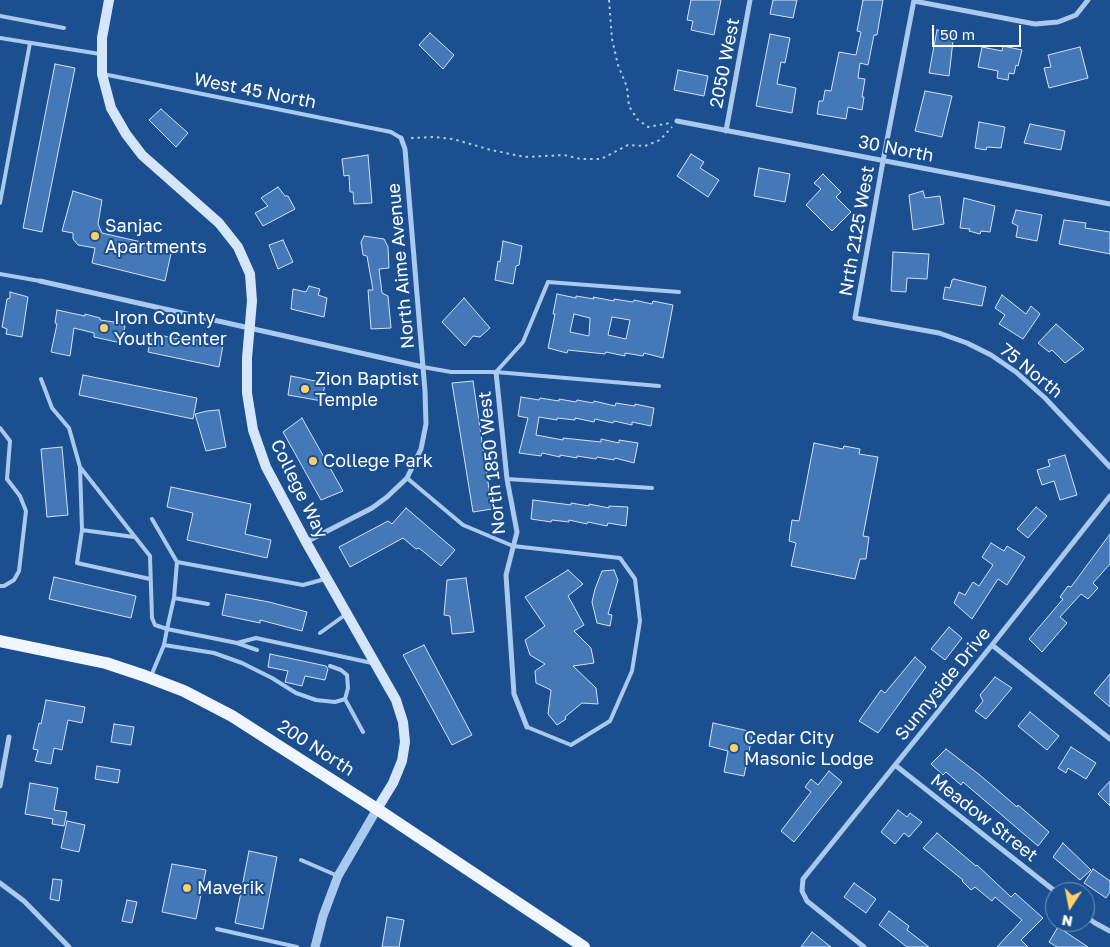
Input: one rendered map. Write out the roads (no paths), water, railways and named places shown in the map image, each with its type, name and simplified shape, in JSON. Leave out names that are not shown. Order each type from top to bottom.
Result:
[{"type":"main road","name":"College Way","points":[[109,0],[102,38],[102,74],[111,108],[126,134],[142,155],[219,223],[238,247],[250,274],[252,301],[246,358],[247,393],[253,430],[266,466],[306,542],[396,700],[403,722],[405,742],[402,761],[393,782],[377,809]]},
{"type":"main road","name":"200 North","points":[[0,641],[106,663],[184,691],[232,716],[377,809],[584,947]]},
{"type":"street","name":"2050 West","points":[[726,131],[750,0]]},
{"type":"street","points":[[914,1],[1035,24],[1058,22],[1076,16],[1088,0]]},
{"type":"street","name":"Nrth 2125 West","points":[[855,318],[914,1]]},
{"type":"street","name":"30 North","points":[[677,121],[1110,204]]},
{"type":"street","name":"North Aime Avenue","points":[[306,542],[372,508],[387,498],[407,478],[421,449],[426,424],[423,367],[405,149],[401,138]]},
{"type":"street","points":[[40,281],[423,367]]},
{"type":"street","name":"75 North","points":[[855,318],[939,333],[967,343],[991,355],[1016,372],[1045,398],[1110,467]]},
{"type":"street","name":"North 1850 West","points":[[496,372],[507,479],[516,532],[506,575],[514,694],[527,728]]},
{"type":"street","name":"Sunnyside Drive","points":[[864,947],[807,901],[802,891],[803,879],[1110,496]]},
{"type":"street","points":[[992,645],[1110,739]]},
{"type":"street","points":[[0,786],[9,737]]},
{"type":"street","name":"Meadow Street","points":[[895,765],[1045,883]]},
{"type":"street","points":[[315,947],[323,916],[338,876],[377,809]]},
{"type":"street","points":[[0,883],[24,901],[69,947]]},
{"type":"street","points":[[1095,924],[1110,931]]},
{"type":"lane","points":[[0,16],[64,28]]},
{"type":"lane","points":[[0,38],[102,55]]},
{"type":"lane","points":[[0,203],[30,43]]},
{"type":"lane","name":"West 45 North","points":[[102,74],[392,132],[401,138]]},
{"type":"lane","points":[[0,274],[40,281]]},
{"type":"lane","points":[[496,372],[523,342],[548,282],[679,292]]},
{"type":"lane","points":[[423,367],[451,372],[496,372],[659,386]]},
{"type":"lane","points":[[41,379],[52,408],[69,428],[80,467],[82,530],[77,563],[150,579]]},
{"type":"lane","points":[[0,428],[10,441],[7,479],[20,496],[26,511],[19,571],[14,580],[4,586],[0,586]]},
{"type":"lane","points":[[80,467],[150,556],[152,618],[156,625],[167,629],[237,643],[256,650]]},
{"type":"lane","points":[[407,478],[463,525],[513,546],[620,558],[635,579],[640,621],[632,671],[610,721],[570,745],[527,728]]},
{"type":"lane","points":[[507,479],[652,488]]},
{"type":"lane","points":[[150,678],[164,645],[174,598],[177,562],[152,519]]},
{"type":"lane","points":[[82,530],[134,537]]},
{"type":"lane","points":[[177,562],[303,585],[327,578]]},
{"type":"lane","points":[[174,598],[208,604]]},
{"type":"lane","points":[[320,633],[347,613]]},
{"type":"lane","points":[[237,643],[256,638],[375,664]]},
{"type":"lane","points":[[164,645],[214,653],[242,663],[296,693],[316,700],[335,702],[345,699]]},
{"type":"lane","points":[[330,666],[341,670],[347,675],[348,688],[345,699],[363,732]]},
{"type":"lane","points":[[302,860],[338,876]]},
{"type":"lane","points":[[217,929],[298,947]]},
{"type":"place","name":"Sanjac Apartments","points":[[95,236]]},
{"type":"place","name":"Iron County Youth Center","points":[[104,328]]},
{"type":"place","name":"Zion Baptist Temple","points":[[305,389]]},
{"type":"place","name":"College Park","points":[[313,461]]},
{"type":"place","name":"Cedar City Masonic Lodge","points":[[734,748]]},
{"type":"place","name":"Maverik","points":[[187,888]]}]
